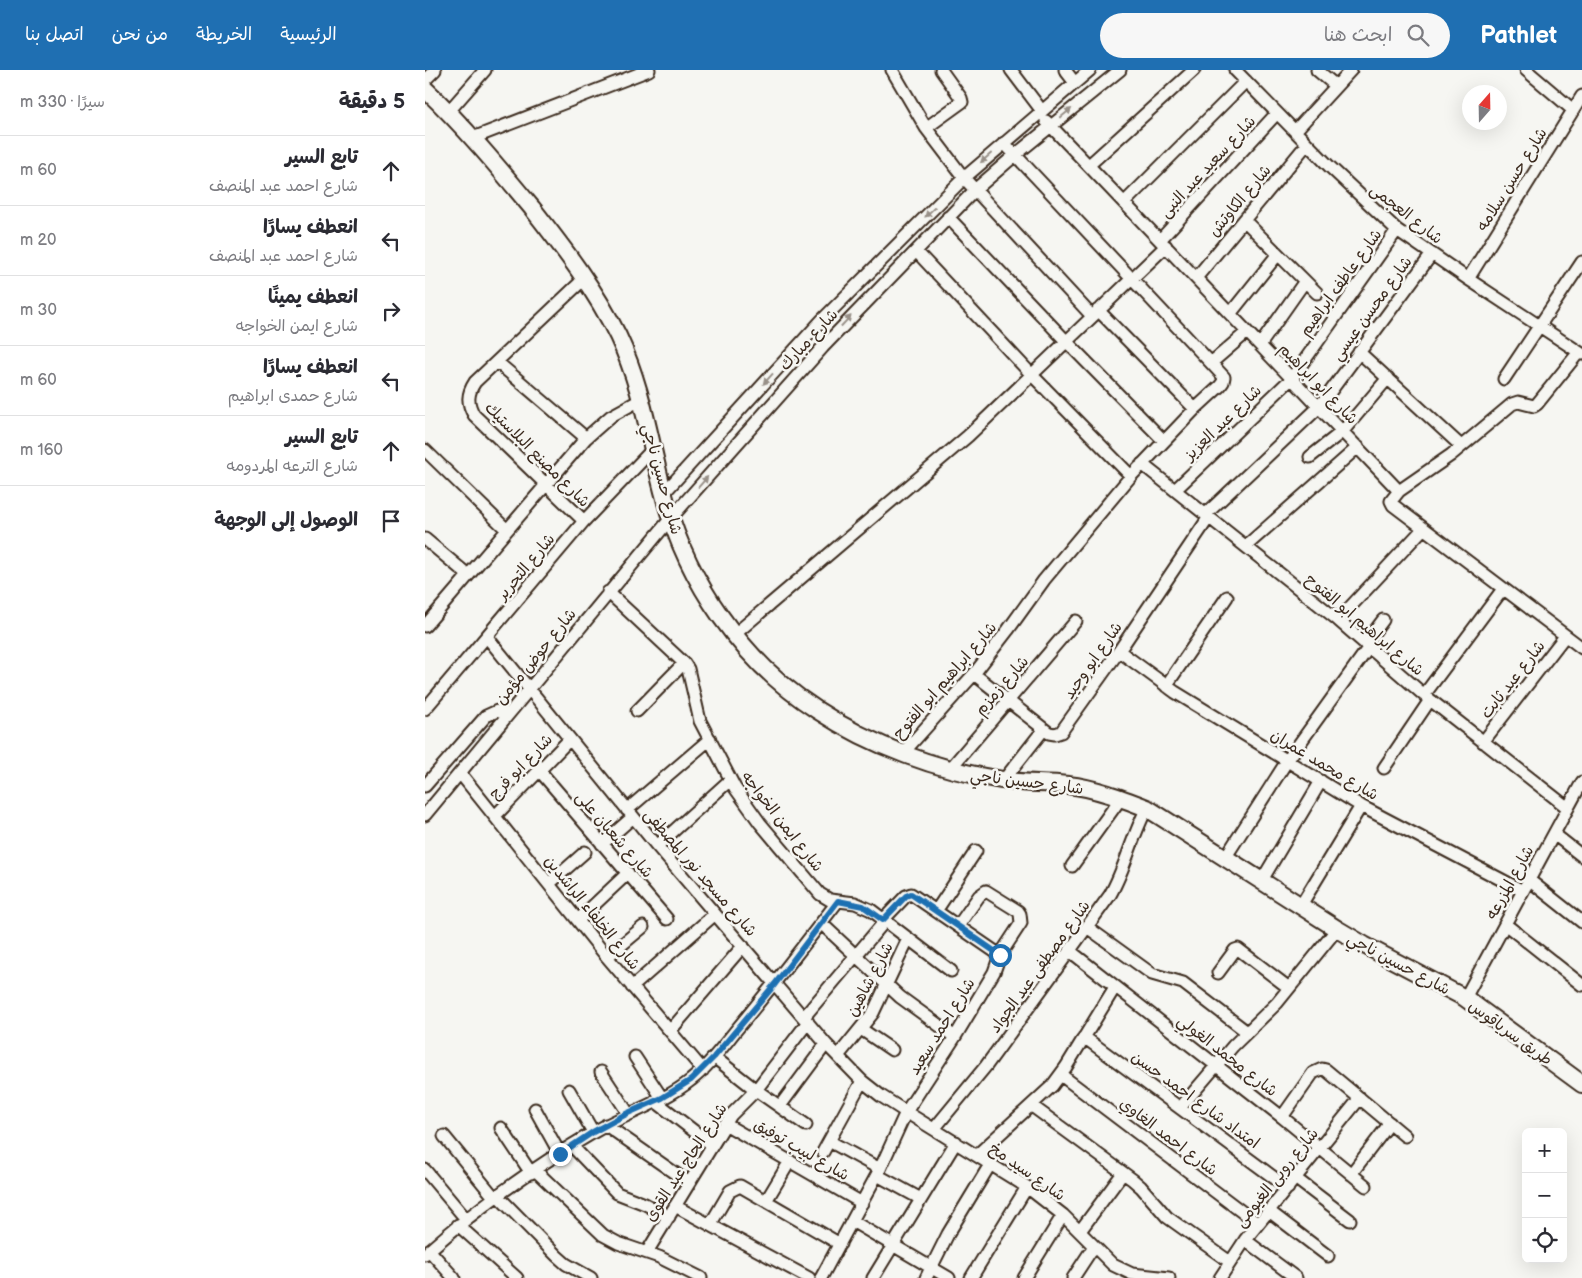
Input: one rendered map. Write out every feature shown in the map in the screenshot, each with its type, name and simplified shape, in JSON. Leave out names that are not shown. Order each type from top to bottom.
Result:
[{"type":"street","points":[[425,80],[435,70]]},
{"type":"street","points":[[449,111],[485,70]]},
{"type":"street","points":[[892,70],[927,128],[964,178],[1095,313],[1195,409]]},
{"type":"street","points":[[927,128],[962,102],[941,70]]},
{"type":"street","name":"شارع ابو ابراهيم","points":[[1011,70],[1050,126],[1399,491]]},
{"type":"street","points":[[1065,70],[1075,83]]},
{"type":"street","name":"شارع مبارك","points":[[663,494],[809,333],[964,178],[1090,70]]},
{"type":"street","name":"شارع مبارك","points":[[671,518],[823,347],[948,217],[1014,156],[1120,70]]},
{"type":"street","points":[[1089,166],[1194,70]]},
{"type":"street","name":"شارع العجمى","points":[[1235,70],[1356,193],[1397,230],[1580,353]]},
{"type":"street","points":[[1317,70],[1336,86]]},
{"type":"street","points":[[1295,131],[1351,70]]},
{"type":"street","points":[[1526,70],[1573,110]]},
{"type":"street","points":[[473,138],[641,71]]},
{"type":"street","points":[[1125,203],[1246,81]]},
{"type":"street","name":"شارع حسين ناجي","points":[[425,89],[449,111],[518,191],[585,278],[618,337],[642,400],[663,494],[683,550],[715,607],[753,656],[773,676],[817,711],[867,738],[949,770],[1003,780],[1068,785],[1095,790],[1147,808],[1337,929],[1465,998]]},
{"type":"street","name":"شارع حسن سلامه","points":[[1468,279],[1582,96]]},
{"type":"street","name":"شارع سعيد عبد النبى","points":[[735,634],[960,442],[1132,278],[1277,113]]},
{"type":"street","points":[[1004,143],[1014,156],[1132,278],[1211,364],[1247,332]]},
{"type":"street","name":"شارع الكاوتش","points":[[1196,278],[1307,144]]},
{"type":"street","points":[[948,217],[1164,441]]},
{"type":"street","points":[[1244,220],[1317,293]]},
{"type":"street","name":"شارع عاطف ابراهيم","points":[[1292,378],[1397,230]]},
{"type":"street","points":[[916,251],[1031,374],[1131,476]]},
{"type":"street","points":[[1230,314],[1278,254]]},
{"type":"street","name":"شارع محسن عيسي","points":[[1208,515],[1319,407],[1432,254]]},
{"type":"street","points":[[1504,379],[1582,262]]},
{"type":"street","name":"شارع مصنع البلاستيك","points":[[584,522],[474,415],[469,407],[468,398],[470,389],[475,382],[585,278]]},
{"type":"street","points":[[1260,345],[1305,281]]},
{"type":"street","points":[[809,333],[823,347]]},
{"type":"street","points":[[1359,352],[1461,446]]},
{"type":"street","points":[[1580,353],[1537,404],[1534,406],[1518,402],[1511,404],[1451,455],[1399,491],[1391,498],[1391,503],[1582,648]]},
{"type":"street","points":[[497,362],[587,438]]},
{"type":"street","name":"شارع ابراهيم ابو الفتوح","points":[[903,753],[974,674],[1044,580],[1131,476],[1195,409],[1220,386],[1224,377],[1211,364]]},
{"type":"street","name":"شارع عبد العزيز","points":[[1175,490],[1292,378]]},
{"type":"street","points":[[1310,457],[1343,431],[1388,378]]},
{"type":"street","points":[[427,620],[587,438],[611,416],[642,400]]},
{"type":"street","points":[[1247,546],[1358,447]]},
{"type":"street","name":"شارع التحرير","points":[[425,709],[584,522],[653,448]]},
{"type":"street","points":[[425,450],[507,530]]},
{"type":"street","name":"شارع ابراهيم ابو الفتوح","points":[[1142,464],[1338,620],[1427,698],[1568,808]]},
{"type":"street","name":"شارع ابو وحيد","points":[[1044,729],[1049,733],[1061,732],[1119,651],[1208,515]]},
{"type":"street","name":"شارع حوض مؤمن","points":[[425,815],[671,518]]},
{"type":"street","points":[[1338,620],[1423,528]]},
{"type":"street","points":[[425,539],[468,575]]},
{"type":"street","points":[[1384,768],[1427,698],[1503,589]]},
{"type":"street","name":"شارع ايمن الخواجه","points":[[608,592],[684,663],[690,676],[697,712],[730,780],[760,823],[820,894],[830,900],[863,906],[951,971]]},
{"type":"street","points":[[1166,686],[1227,597]]},
{"type":"street","points":[[1225,858],[1287,761],[1383,620]]},
{"type":"street","name":"شارع زمزم","points":[[949,770],[1076,621]]},
{"type":"street","name":"شارع عيد ثابت","points":[[1483,742],[1565,636]]},
{"type":"street","name":"شارع مسجد نور المصطفى","points":[[487,637],[630,814],[826,1044],[862,1080],[905,1112]]},
{"type":"street","name":"شارع محمد عمران","points":[[1119,651],[1166,686],[1361,806],[1526,886],[1582,922]]},
{"type":"street","points":[[637,711],[684,663]]},
{"type":"street","points":[[974,674],[1044,729],[1003,780]]},
{"type":"street","points":[[425,786],[486,716],[497,711],[508,714]]},
{"type":"street","name":"شارع ابو فرج","points":[[495,816],[569,739]]},
{"type":"street","points":[[603,844],[630,814],[710,739]]},
{"type":"street","name":"شارع شعبان على","points":[[539,770],[667,919]]},
{"type":"street","name":"شارع الخلفاء الراشدين","points":[[460,773],[607,958],[703,1070]]},
{"type":"street","points":[[657,846],[730,780]]},
{"type":"street","points":[[1262,880],[1321,781]]},
{"type":"street","name":"شارع المزرعه","points":[[1465,998],[1580,789]]},
{"type":"street","points":[[1072,866],[1121,798]]},
{"type":"street","points":[[1301,905],[1361,806]]},
{"type":"street","name":"شارع مصطفى عبد الجواد","points":[[934,1129],[986,1066],[1117,884],[1134,836],[1147,808]]},
{"type":"street","points":[[1554,834],[1582,856]]},
{"type":"street","points":[[549,884],[585,852]]},
{"type":"street","points":[[976,852],[936,911],[1000,955]]},
{"type":"street","points":[[578,920],[627,873]]},
{"type":"street","name":"شارع احمد سعيد","points":[[821,1278],[879,1172],[905,1112],[955,1037],[994,972],[1000,955],[1021,923],[1021,914],[986,891],[979,896],[958,926]]},
{"type":"street","name":"شارع الحاج عبد القوى","points":[[647,1252],[731,1115],[756,1090],[806,1019],[884,921],[906,896],[911,894],[936,911]]},
{"type":"street","points":[[454,1278],[427,1252],[496,1196],[593,1132],[628,1113],[659,1100],[691,1080],[703,1070],[775,984],[838,901]]},
{"type":"street","points":[[632,987],[715,914]]},
{"type":"street","points":[[821,923],[886,985],[955,1037]]},
{"type":"street","points":[[1505,924],[1582,985]]},
{"type":"street","points":[[607,958],[643,927]]},
{"type":"street","points":[[1087,927],[1153,974],[1183,984],[1247,1032]]},
{"type":"street","points":[[1180,1108],[1215,1065],[1273,1008],[1337,929]]},
{"type":"street","name":"شارع شاهين","points":[[838,1056],[873,1013],[908,939]]},
{"type":"street","points":[[669,1031],[743,946]]},
{"type":"street","points":[[1218,973],[1235,950],[1238,949],[1289,988]]},
{"type":"street","name":"شارع محمد الغولي","points":[[1069,951],[1282,1117],[1366,1186]]},
{"type":"street","points":[[977,1155],[1052,1086],[1115,987]]},
{"type":"street","name":"طريق سرياقوس","points":[[1465,998],[1582,1084]]},
{"type":"street","points":[[861,1029],[892,1050]]},
{"type":"street","name":"امتداد شارع احمد حسن","points":[[1084,1037],[1180,1108],[1350,1220]]},
{"type":"street","points":[[780,1106],[826,1044]]},
{"type":"street","points":[[635,1057],[659,1100],[712,1145]]},
{"type":"street","points":[[714,1057],[756,1090],[807,1124]]},
{"type":"street","points":[[1282,1117],[1313,1073],[1317,1070],[1327,1070],[1405,1136]]},
{"type":"street","points":[[601,1072],[628,1113]]},
{"type":"street","name":"شارع احمد الغاوي","points":[[1061,1074],[1258,1224]]},
{"type":"street","points":[[823,1152],[862,1080]]},
{"type":"street","points":[[569,1090],[593,1132]]},
{"type":"street","name":"شارع روبى الغيومى","points":[[1220,1278],[1245,1240],[1360,1098]]},
{"type":"street","points":[[1032,1106],[1141,1187],[1167,1217],[1230,1262]]},
{"type":"street","points":[[535,1109],[560,1154]]},
{"type":"street","name":"شارع سيد مخ","points":[[905,1112],[991,1163],[1027,1187],[1081,1231],[1120,1274]]},
{"type":"street","points":[[1351,1174],[1390,1123]]},
{"type":"street","name":"شارع لبيب توفيق","points":[[725,1124],[862,1203]]},
{"type":"street","points":[[606,1125],[689,1183]]},
{"type":"street","points":[[501,1128],[533,1172],[603,1235],[618,1243],[647,1252],[701,1278]]},
{"type":"street","points":[[444,1136],[496,1196],[576,1275],[591,1278]]},
{"type":"street","points":[[829,1141],[921,1199]]},
{"type":"street","points":[[873,1278],[956,1142]]},
{"type":"street","points":[[572,1146],[617,1193],[645,1204],[669,1217]]},
{"type":"street","points":[[766,1201],[790,1162]]},
{"type":"street","points":[[925,1278],[948,1234],[991,1163]]},
{"type":"street","points":[[425,1170],[462,1222],[517,1278]]},
{"type":"street","points":[[1081,1231],[1123,1173]]},
{"type":"street","points":[[710,1225],[731,1191],[740,1186],[840,1244]]},
{"type":"street","points":[[971,1278],[1027,1187]]},
{"type":"street","points":[[675,1206],[809,1278]]},
{"type":"street","points":[[1269,1211],[1328,1256]]},
{"type":"street","points":[[1024,1278],[1063,1215]]},
{"type":"street","points":[[852,1221],[949,1278]]},
{"type":"street","points":[[1245,1240],[1296,1278]]},
{"type":"street","points":[[1073,1278],[1094,1246]]},
{"type":"street","points":[[1120,1274],[1169,1278]]},
{"type":"route","points":[[560,1154],[593,1132],[628,1113],[662,1098],[703,1070],[775,984],[838,901],[863,906],[883,920],[906,896],[909,894],[914,895],[1000,955]]}]
